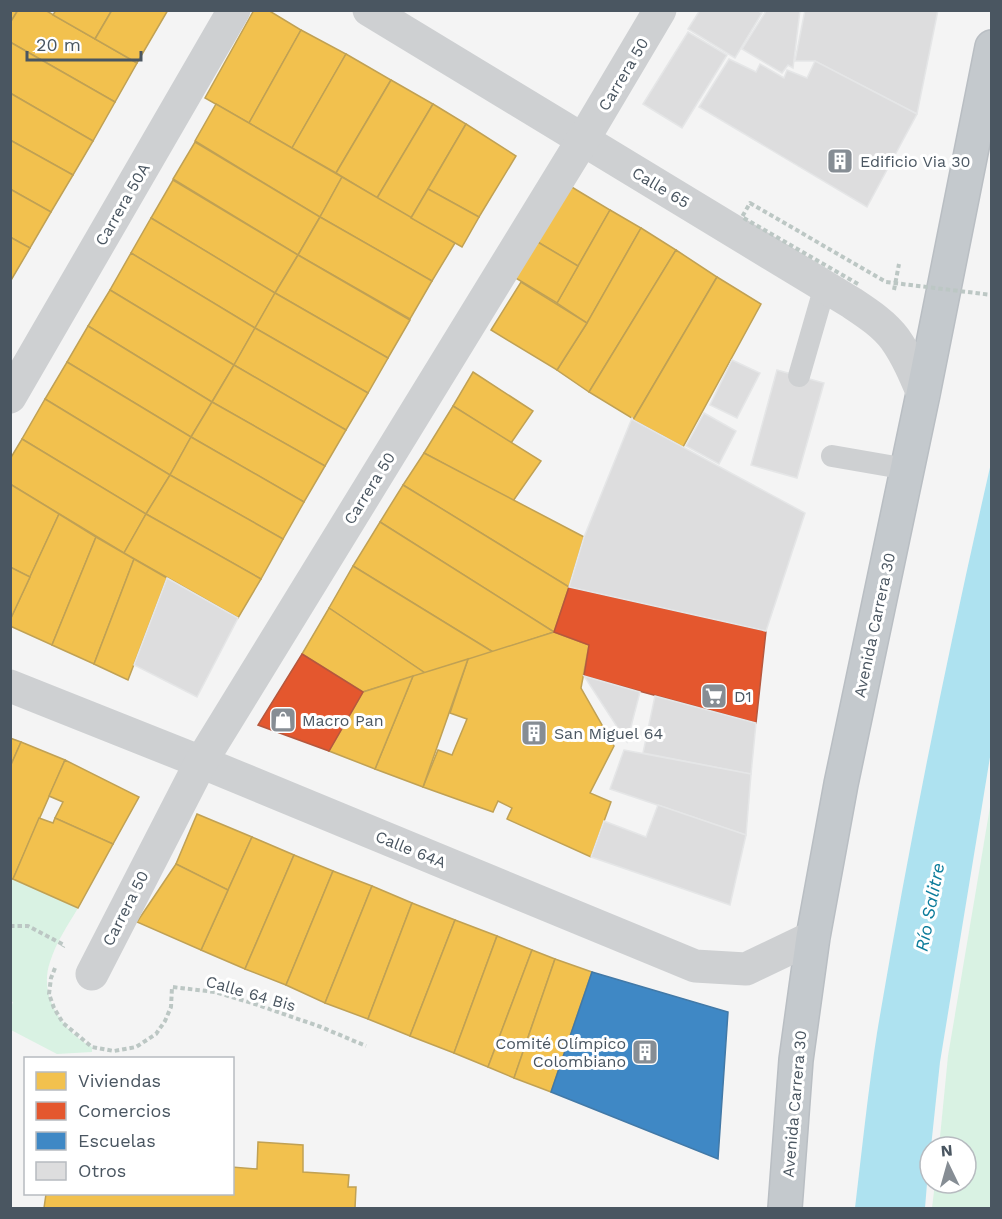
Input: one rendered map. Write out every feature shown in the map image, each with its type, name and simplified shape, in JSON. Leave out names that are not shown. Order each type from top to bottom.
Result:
[{"type":"highway","name":"Avenida Carrera 30","points":[[785,1209],[796,1060],[813,937],[841,784],[923,394],[992,46]]},
{"type":"street","name":"Carrera 50A","points":[[10,397],[234,10]]},
{"type":"street","name":"Calle 65","points":[[369,10],[852,303],[876,320],[894,337],[907,357],[923,394]]},
{"type":"street","name":"Carrera 50","points":[[92,974],[201,762],[660,10]]},
{"type":"street","name":"Calle 64A","points":[[10,686],[201,762],[695,966],[746,969],[813,937]]},
{"type":"lane","points":[[799,376],[825,286]]},
{"type":"lane","points":[[832,456],[907,469]]},
{"type":"path","points":[[858,284],[741,216],[750,203],[886,282],[992,295]]},
{"type":"path","points":[[893,296],[899,264]]},
{"type":"path","points":[[10,926],[28,926],[64,945],[60,956]]},
{"type":"path","name":"Calle 64 Bis","points":[[55,967],[49,994],[54,1008],[63,1023],[92,1047],[114,1051],[136,1047],[156,1034],[171,1007],[172,987],[215,992],[255,1004],[321,1027],[366,1046]]},
{"type":"green space","points":[[991,801],[991,1208],[932,1208],[934,1195],[978,1195],[978,1135],[940,1135],[948,1056]]},
{"type":"green space","points":[[11,878],[78,908],[62,934],[50,962],[47,988],[50,1000],[63,1022],[81,1040],[92,1047],[92,1052],[57,1054],[11,1030],[10,1010],[13,1002],[10,1001]]},
{"type":"water","name":"Río Salitre","points":[[991,463],[991,751],[940,1062],[932,1135],[918,1135],[918,1195],[926,1195],[925,1208],[855,1208],[874,1055],[889,961],[944,676]]},
{"type":"building: Viviendas","points":[[10,10],[18,10],[10,23]]},
{"type":"building: Viviendas","points":[[18,10],[45,10],[137,63],[115,102],[10,42],[10,23]]},
{"type":"building: Viviendas","points":[[56,10],[112,10],[95,39],[53,15]]},
{"type":"building: Viviendas","points":[[112,10],[168,10],[137,63],[95,39]]},
{"type":"building: Viviendas","points":[[254,10],[268,10],[301,30],[249,123],[205,98]]},
{"type":"building: Viviendas","points":[[301,30],[346,54],[292,148],[249,123]]},
{"type":"building: Viviendas","points":[[10,42],[115,102],[93,141],[10,93]]},
{"type":"building: Viviendas","points":[[346,54],[391,80],[336,173],[292,148]]},
{"type":"building: Viviendas","points":[[391,80],[433,104],[377,198],[336,173]]},
{"type":"building: Viviendas","points":[[10,93],[93,141],[73,175],[10,140]]},
{"type":"building: Viviendas","points":[[216,104],[342,177],[320,217],[195,141]]},
{"type":"building: Viviendas","points":[[433,104],[466,124],[411,218],[377,198]]},
{"type":"building: Viviendas","points":[[466,124],[516,156],[479,217],[428,189]]},
{"type":"building: Viviendas","points":[[10,140],[73,175],[51,212],[10,189]]},
{"type":"building: Viviendas","points":[[195,142],[320,217],[298,255],[173,179]]},
{"type":"building: Viviendas","points":[[342,177],[455,243],[432,281],[320,217]]},
{"type":"building: Viviendas","points":[[173,180],[298,255],[275,293],[151,218]]},
{"type":"building: Viviendas","points":[[570,186],[610,210],[578,266],[536,241]]},
{"type":"building: Viviendas","points":[[10,189],[51,212],[30,248],[10,237]]},
{"type":"building: Viviendas","points":[[428,189],[479,217],[462,247],[411,218]]},
{"type":"building: Viviendas","points":[[610,210],[641,228],[587,323],[557,303]]},
{"type":"building: Viviendas","points":[[320,217],[432,281],[410,319],[298,255]]},
{"type":"building: Viviendas","points":[[151,218],[275,293],[255,328],[131,253]]},
{"type":"building: Viviendas","points":[[641,228],[676,250],[589,392],[557,370],[587,323]]},
{"type":"building: Viviendas","points":[[10,237],[30,248],[10,282]]},
{"type":"building: Viviendas","points":[[536,241],[578,266],[557,303],[514,277]]},
{"type":"building: Viviendas","points":[[676,250],[717,277],[633,420],[589,392]]},
{"type":"building: Viviendas","points":[[131,253],[255,328],[234,365],[110,290]]},
{"type":"building: Viviendas","points":[[298,255],[410,320],[388,358],[275,293]]},
{"type":"building: Viviendas","points":[[717,277],[761,304],[683,447],[633,420]]},
{"type":"building: Viviendas","points":[[521,282],[587,323],[557,370],[491,330]]},
{"type":"building: Viviendas","points":[[110,290],[234,365],[212,402],[88,326]]},
{"type":"building: Viviendas","points":[[275,293],[388,358],[368,393],[255,328]]},
{"type":"building: Viviendas","points":[[88,326],[212,402],[191,437],[67,362]]},
{"type":"building: Viviendas","points":[[255,328],[368,393],[346,430],[234,365]]},
{"type":"building: Viviendas","points":[[67,362],[191,437],[170,475],[45,399]]},
{"type":"building: Viviendas","points":[[234,365],[346,430],[325,466],[212,402]]},
{"type":"building: Viviendas","points":[[473,372],[533,411],[511,443],[453,406]]},
{"type":"building: Viviendas","points":[[45,399],[170,475],[146,514],[22,439]]},
{"type":"building: Viviendas","points":[[212,402],[325,466],[304,502],[191,437]]},
{"type":"building: Viviendas","points":[[453,406],[541,461],[513,501],[424,453]]},
{"type":"building: Viviendas","points":[[191,437],[304,502],[283,539],[170,475]]},
{"type":"building: Viviendas","points":[[22,439],[146,514],[124,553],[10,484],[10,459]]},
{"type":"building: Viviendas","points":[[424,453],[584,537],[569,587],[403,485]]},
{"type":"building: Viviendas","points":[[170,475],[283,539],[261,579],[146,514]]},
{"type":"building: Viviendas","points":[[10,484],[59,514],[30,577],[10,567]]},
{"type":"building: Viviendas","points":[[403,485],[569,587],[554,632],[380,522]]},
{"type":"building: Viviendas","points":[[59,514],[96,537],[52,645],[10,626],[10,620]]},
{"type":"building: Viviendas","points":[[146,514],[261,579],[238,618],[124,553]]},
{"type":"building: Viviendas","points":[[380,522],[554,632],[493,652],[353,566]]},
{"type":"building: Viviendas","points":[[96,537],[134,559],[94,664],[52,645]]},
{"type":"building: Viviendas","points":[[134,559],[167,578],[128,680],[94,664]]},
{"type":"building: Viviendas","points":[[353,566],[493,652],[425,673],[329,608]]},
{"type":"building: Viviendas","points":[[10,567],[30,577],[10,620]]},
{"type":"building: Viviendas","points":[[329,608],[425,673],[363,692],[302,654]]},
{"type":"building: Viviendas","name":"San Miguel 64","points":[[554,632],[589,645],[581,688],[614,746],[590,793],[611,802],[591,857],[507,819],[512,808],[498,801],[493,812],[423,787],[438,750],[452,755],[467,719],[450,713],[468,659]]},
{"type":"building: Viviendas","points":[[468,659],[423,787],[375,769],[413,676]]},
{"type":"building: Viviendas","points":[[413,676],[375,769],[329,751],[363,692]]},
{"type":"building: Viviendas","points":[[10,738],[21,742],[10,767]]},
{"type":"building: Viviendas","points":[[21,742],[65,760],[13,879],[10,878],[10,767]]},
{"type":"building: Viviendas","points":[[65,760],[139,797],[113,844],[55,818],[63,802],[49,796]]},
{"type":"building: Viviendas","points":[[197,814],[252,837],[228,890],[176,864]]},
{"type":"building: Viviendas","points":[[39,818],[53,823],[55,818],[113,844],[78,908],[13,879]]},
{"type":"building: Viviendas","points":[[252,837],[294,855],[245,969],[201,950]]},
{"type":"building: Viviendas","points":[[294,855],[333,871],[286,985],[245,969]]},
{"type":"building: Viviendas","points":[[176,864],[228,890],[201,950],[137,922]]},
{"type":"building: Viviendas","points":[[333,871],[372,886],[325,1003],[286,985]]},
{"type":"building: Viviendas","points":[[372,886],[412,903],[368,1019],[325,1003]]},
{"type":"building: Viviendas","points":[[412,903],[455,920],[410,1036],[368,1019]]},
{"type":"building: Viviendas","points":[[455,920],[497,936],[454,1053],[410,1036]]},
{"type":"building: Viviendas","points":[[497,936],[532,950],[488,1067],[454,1053]]},
{"type":"building: Viviendas","points":[[532,950],[555,959],[514,1078],[488,1067]]},
{"type":"building: Viviendas","points":[[555,959],[592,972],[551,1092],[514,1078]]},
{"type":"building: Viviendas","points":[[258,1142],[303,1145],[303,1172],[349,1175],[348,1187],[356,1187],[355,1208],[44,1208],[46,1195],[234,1195],[234,1167],[257,1169]]},
{"type":"building: Comercios","points":[[569,587],[766,631],[756,723],[584,676],[589,645],[554,632]]},
{"type":"building: Comercios","points":[[302,654],[363,692],[329,751],[258,725]]},
{"type":"building: Escuelas","name":"Comité Olímpico Colombiano","points":[[592,972],[728,1012],[718,1159],[551,1092]]},
{"type":"building: Otros","points":[[700,10],[757,10],[762,13],[735,58],[688,29]]},
{"type":"building: Otros","points":[[764,10],[800,10],[793,68],[788,65],[782,73],[742,49],[766,11]]},
{"type":"building: Otros","points":[[805,10],[938,10],[917,114],[815,61],[795,61]]},
{"type":"building: Otros","points":[[688,32],[727,55],[682,128],[643,104]]},
{"type":"building: Otros","name":"Edificio Via 30","points":[[729,59],[756,72],[760,64],[784,78],[787,70],[807,78],[815,61],[917,114],[867,207],[699,107]]},
{"type":"building: Otros","points":[[732,360],[760,373],[737,418],[710,405]]},
{"type":"building: Otros","points":[[777,370],[824,383],[797,478],[751,465]]},
{"type":"building: Otros","points":[[704,413],[736,431],[719,464],[686,446]]},
{"type":"building: Otros","points":[[632,418],[805,513],[766,631],[569,587],[584,537]]},
{"type":"building: Otros","points":[[167,578],[238,618],[197,697],[134,665]]},
{"type":"building: Otros","points":[[584,676],[640,692],[627,742]]},
{"type":"building: Otros","points":[[655,696],[756,723],[751,774],[643,753]]},
{"type":"building: Otros","points":[[624,750],[751,774],[746,835],[610,789]]},
{"type":"building: Otros","points":[[658,805],[746,835],[730,905],[591,857],[604,821],[646,837]]},
{"type":"place","name":"Edificio Via 30","points":[[840,161]]},
{"type":"place","name":"D1","points":[[714,696]]},
{"type":"place","name":"Macro Pan","points":[[283,720]]},
{"type":"place","name":"San Miguel 64","points":[[534,733]]},
{"type":"place","name":"Comité Olímpico Colombiano","points":[[645,1052]]}]
